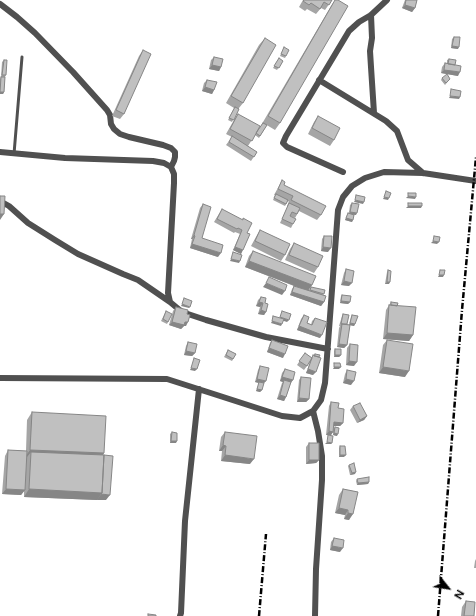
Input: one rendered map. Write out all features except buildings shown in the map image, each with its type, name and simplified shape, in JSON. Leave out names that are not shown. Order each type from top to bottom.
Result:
[{"type":"street","points":[[343,172],[287,147],[283,143],[349,31],[359,22],[371,15],[387,0]]},
{"type":"street","points":[[0,4],[35,33],[73,72],[107,110],[114,129],[120,134],[129,137],[171,148],[175,152],[175,157],[174,162],[170,167]]},
{"type":"street","points":[[371,15],[372,38],[370,67],[374,113]]},
{"type":"street","points":[[319,80],[374,113],[397,131],[408,160],[423,173]]},
{"type":"street","points":[[0,152],[65,158],[153,161],[164,163],[170,167],[174,174],[174,183],[168,293],[170,302]]},
{"type":"street","points":[[0,378],[166,380],[282,416],[300,418],[313,411],[321,400],[325,383],[338,210],[343,197],[352,186],[365,178],[384,172],[423,173],[476,181]]},
{"type":"street","points":[[0,201],[9,206],[28,223],[55,240],[78,254],[138,280],[182,312],[266,337],[328,349]]},
{"type":"street","points":[[180,616],[185,522],[198,389]]},
{"type":"street","points":[[313,411],[322,456],[315,616]]},
{"type":"lane","points":[[14,154],[22,57]]},
{"type":"railway","points":[[438,616],[462,310],[476,157]]},
{"type":"railway","points":[[259,616],[266,534]]}]
